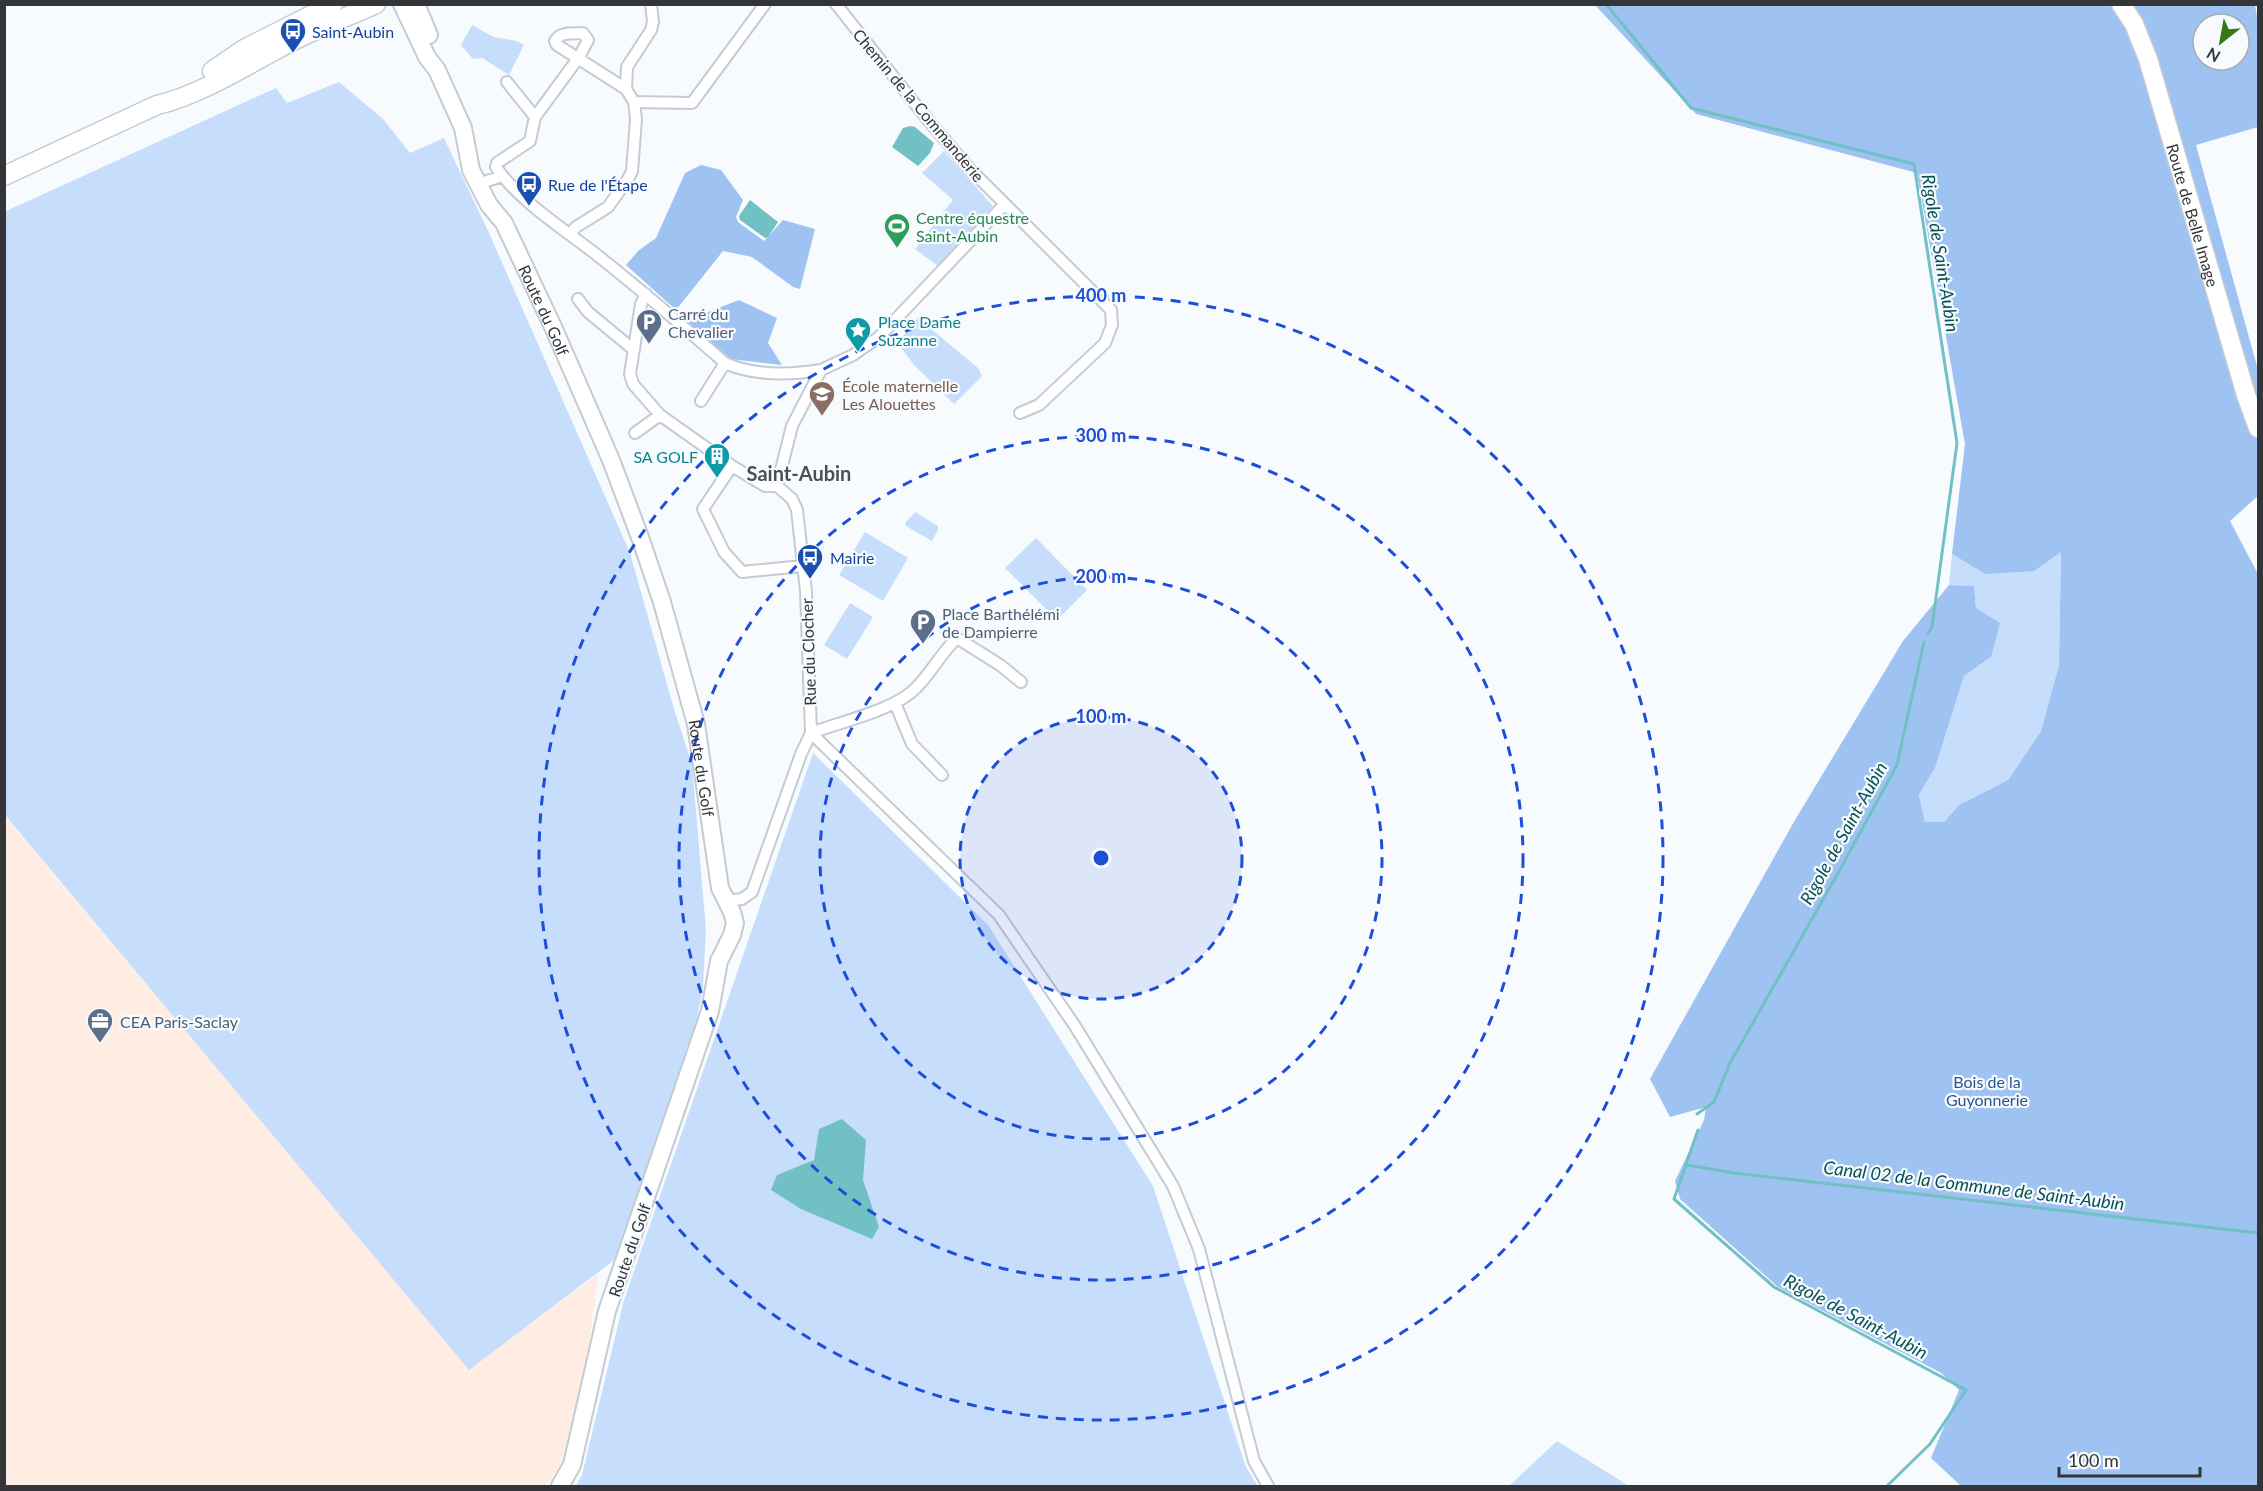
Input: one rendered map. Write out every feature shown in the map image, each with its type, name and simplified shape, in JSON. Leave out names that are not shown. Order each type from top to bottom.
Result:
[{"type":"main road","points":[[157,105],[168,95],[221,66],[244,49],[333,4]]},
{"type":"main road","points":[[4,176],[157,105],[171,102],[293,41],[376,4]]},
{"type":"main road","name":"Route de Belle Image","points":[[2121,4],[2134,24],[2148,59],[2246,395],[2259,428]]},
{"type":"street","name":"Route du Golf","points":[[402,4],[428,57],[437,70],[463,128],[471,170],[489,205],[504,223],[541,299],[607,451],[641,540],[662,602],[696,724],[720,888],[735,923],[732,935],[719,961],[710,1011],[608,1311],[572,1465],[560,1486]]},
{"type":"street","name":"Route du Golf","points":[[416,4],[437,52],[437,70]]},
{"type":"street","points":[[626,89],[627,68],[651,30],[653,22],[651,4]]},
{"type":"street","points":[[634,102],[692,102],[765,4]]},
{"type":"street","name":"Chemin de la Commanderie","points":[[836,4],[927,119],[1004,205],[1111,310],[1112,325],[1105,343],[1039,405],[1020,413]]},
{"type":"street","points":[[570,234],[576,227],[608,207],[628,180],[632,171],[635,150],[634,102],[626,89],[579,57],[535,117],[530,141],[497,163],[496,167],[502,176],[530,203],[646,294],[725,363],[738,369],[778,373],[821,370],[853,355],[879,337],[1004,205]]},
{"type":"street","points":[[507,82],[535,117]]},
{"type":"street","points":[[478,184],[502,176]]},
{"type":"street","points":[[646,294],[641,304],[630,374],[631,381],[660,415],[732,466],[765,486],[777,486],[792,426],[821,370]]},
{"type":"street","points":[[578,299],[588,312],[634,350]]},
{"type":"street","points":[[701,401],[725,363]]},
{"type":"street","points":[[635,433],[660,415]]},
{"type":"street","points":[[732,466],[703,509],[724,552],[742,572],[803,566]]},
{"type":"street","name":"Rue du Clocher","points":[[777,486],[792,499],[797,510],[803,566],[811,733]]},
{"type":"street","points":[[726,901],[741,899],[752,892],[801,754],[811,733],[895,703],[916,689],[945,650],[957,638],[1000,665],[1021,682]]},
{"type":"street","points":[[895,703],[912,744],[942,775]]},
{"type":"street","points":[[811,733],[999,915],[1075,1026],[1173,1186],[1199,1249],[1254,1461],[1268,1486]]},
{"type":"shaded area","points":[[472,25],[494,37],[517,41],[524,45],[509,75],[482,58],[473,59],[461,45]]},
{"type":"shaded area","points":[[339,82],[383,119],[410,153],[444,138],[489,233],[630,553],[692,764],[706,930],[703,987],[694,1035],[617,1258],[469,1370],[5,815],[4,212],[276,88],[287,103]]},
{"type":"shaded area","points":[[915,127],[934,143],[930,153],[918,166],[892,147],[903,128]]},
{"type":"shaded area","points":[[944,151],[993,206],[938,266],[915,249],[953,200],[922,173]]},
{"type":"shaded area","points":[[750,200],[778,222],[768,237],[765,238],[740,220],[739,216]]},
{"type":"shaded area","points":[[918,318],[978,368],[982,376],[954,404],[915,366],[897,343]]},
{"type":"shaded area","points":[[915,512],[938,526],[932,541],[906,526],[905,523]]},
{"type":"shaded area","points":[[865,532],[908,558],[883,601],[839,575]]},
{"type":"shaded area","points":[[1036,538],[1087,590],[1057,620],[1005,568]]},
{"type":"shaded area","points":[[2061,551],[2059,665],[2041,731],[2008,780],[1959,805],[1944,822],[1925,822],[1919,795],[1935,768],[1964,676],[1991,657],[1976,608],[1974,586],[1949,585],[1952,554],[1985,574]]},
{"type":"shaded area","points":[[850,603],[873,617],[847,659],[824,645]]},
{"type":"shaded area","points":[[813,753],[988,925],[1153,1186],[1246,1467],[1258,1486],[576,1486],[582,1475],[624,1300]]},
{"type":"shaded area","name":"CEA Paris-Saclay","points":[[4,815],[469,1369],[599,1273],[584,1378],[564,1456],[558,1469],[545,1486],[5,1486]]},
{"type":"shaded area","points":[[842,1119],[866,1140],[863,1180],[879,1227],[872,1239],[801,1209],[771,1190],[777,1175],[814,1160],[819,1129]]},
{"type":"shaded area","points":[[1557,1441],[1629,1486],[1509,1486]]},
{"type":"green space","name":"Bois de la Guyonnerie","points":[[1595,5],[2255,5],[2258,22],[2258,127],[2196,145],[2258,370],[2258,496],[2230,521],[2258,574],[2258,1486],[1961,1486],[1931,1458],[1959,1390],[1941,1373],[1778,1287],[1680,1199],[1675,1181],[1704,1120],[1706,1107],[1670,1117],[1650,1079],[1795,820],[1903,641],[1949,585],[1974,586],[1976,608],[2000,623],[1991,657],[1964,676],[1935,768],[1919,795],[1925,822],[1944,822],[1959,805],[2008,780],[2041,731],[2059,665],[2061,552],[2034,571],[1985,574],[1952,554],[1965,444],[1917,173],[1696,114]]},
{"type":"green space","points":[[701,165],[721,170],[743,200],[736,217],[738,222],[764,241],[783,220],[815,229],[800,289],[793,287],[752,257],[723,251],[676,310],[626,265],[638,251],[656,238],[685,173]]},
{"type":"green space","points":[[739,300],[777,318],[768,343],[782,365],[731,359],[685,321]]},
{"type":"waterway","name":"Rigole de Saint-Aubin","points":[[1606,4],[1691,108],[1914,164],[1957,443],[1932,627],[1928,634]]},
{"type":"waterway","name":"Rigole de Saint-Aubin","points":[[1697,1114],[1714,1102],[1730,1063],[1897,765],[1924,642]]},
{"type":"waterway","name":"Rigole de Saint-Aubin","points":[[1698,1130],[1674,1199],[1774,1287],[1966,1390],[1930,1444],[1887,1486]]},
{"type":"waterway","name":"Canal 02 de la Commune de Saint-Aubin","points":[[1687,1165],[1734,1173],[2258,1233]]},
{"type":"place","name":"Saint-Aubin","points":[[293,54]]},
{"type":"place","name":"Rue de l'Étape","points":[[529,207]]},
{"type":"place","name":"Centre équestre Saint-Aubin","points":[[897,249]]},
{"type":"place","name":"Carré du Chevalier","points":[[649,345]]},
{"type":"place","name":"Place Dame Suzanne","points":[[858,353]]},
{"type":"place","name":"École maternelle Les Alouettes","points":[[822,417]]},
{"type":"place","name":"SA GOLF","points":[[717,479]]},
{"type":"place","name":"Mairie","points":[[810,580]]},
{"type":"place","name":"Place Barthélémi de Dampierre","points":[[923,645]]},
{"type":"place","name":"CEA Paris-Saclay","points":[[100,1044]]},
{"type":"district","name":"Saint-Aubin","points":[[799,473]]}]
